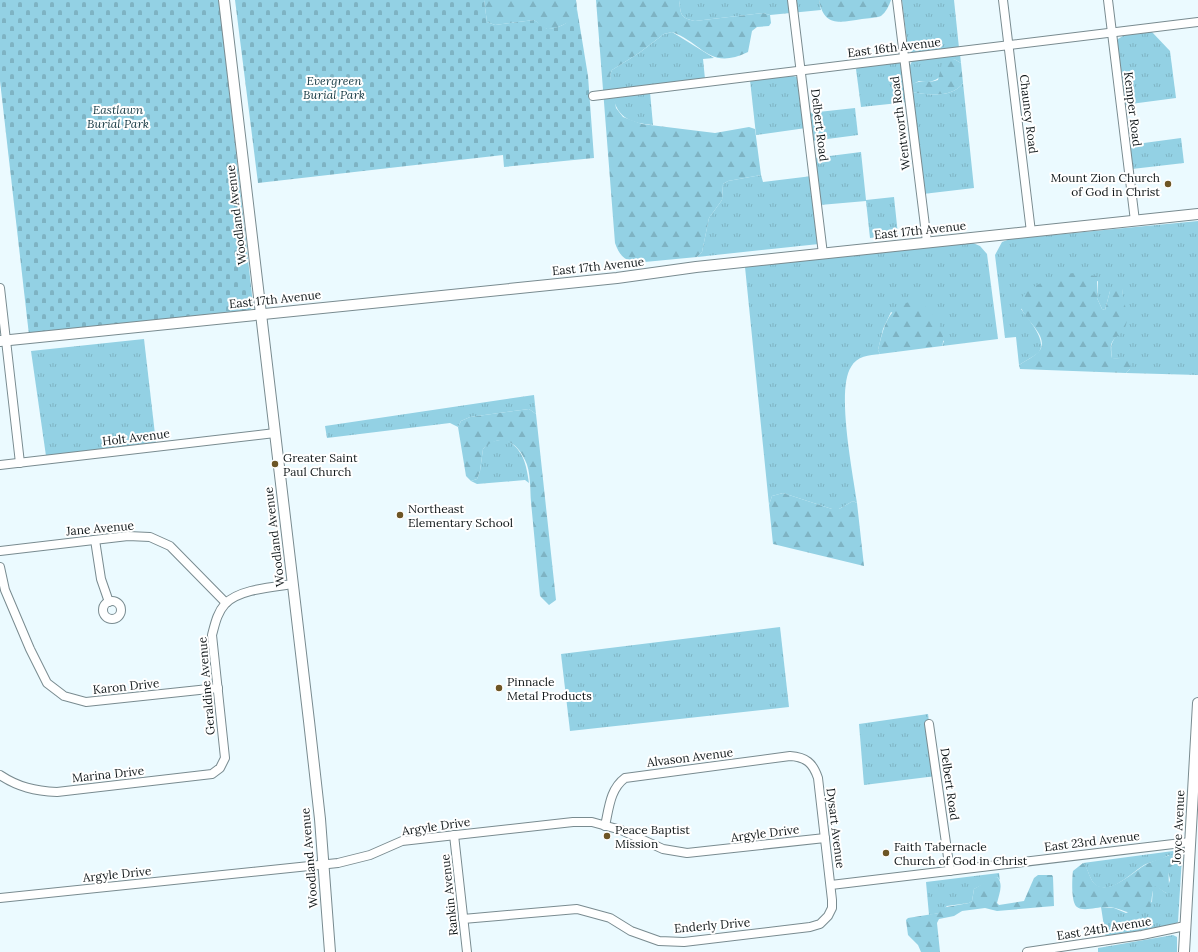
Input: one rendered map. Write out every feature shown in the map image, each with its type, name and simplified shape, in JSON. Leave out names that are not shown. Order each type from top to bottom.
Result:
[{"type":"street","name":"Woodland Avenue","points":[[224,0],[309,721],[330,952]]},
{"type":"street","name":"Delbert Road","points":[[792,0],[823,254]]},
{"type":"street","name":"Wentworth Road","points":[[897,0],[927,242]]},
{"type":"street","name":"Chauncy Road","points":[[1003,0],[1031,232]]},
{"type":"street","name":"Kemper Road","points":[[1108,0],[1135,221]]},
{"type":"street","name":"East 16th Avenue","points":[[592,96],[1198,22]]},
{"type":"street","name":"East 17th Avenue","points":[[3,341],[617,278],[696,267],[1198,214]]},
{"type":"street","points":[[0,288],[3,341],[20,463]]},
{"type":"street","name":"Holt Avenue","points":[[0,465],[275,433]]},
{"type":"street","name":"Jane Avenue","points":[[0,551],[128,536],[150,537],[170,546],[226,603]]},
{"type":"street","points":[[95,540],[101,579],[109,602]]},
{"type":"street","name":"Karon Drive","points":[[0,567],[6,590],[30,649],[47,682],[64,696],[86,702],[218,688]]},
{"type":"street","name":"Geraldine Avenue","points":[[220,768],[225,758],[212,635],[216,618],[226,603],[250,590],[293,584]]},
{"type":"street","name":"Joyce Avenue","points":[[1184,952],[1198,703]]},
{"type":"street","name":"Delbert Road","points":[[929,724],[950,871]]},
{"type":"street","name":"Alvason Avenue","points":[[605,826],[613,792],[617,783],[624,778],[790,756],[801,757],[810,762]]},
{"type":"street","name":"Dysart Avenue","points":[[810,762],[818,778],[832,900]]},
{"type":"street","name":"Marina Drive","points":[[0,776],[18,785],[36,791],[57,792],[202,776],[212,774],[220,768]]},
{"type":"street","name":"Argyle Drive","points":[[0,898],[323,864],[370,855],[402,841],[573,822],[592,822],[621,830],[663,849],[687,853],[825,838]]},
{"type":"street","name":"Rankin Avenue","points":[[454,835],[467,952]]},
{"type":"street","name":"East 23rd Avenue","points":[[831,885],[1190,842]]},
{"type":"street","name":"Enderly Drive","points":[[464,919],[577,909],[610,918],[631,931],[659,941],[684,942],[815,926],[820,924],[828,916],[832,908],[832,900]]},
{"type":"street","name":"East 24th Avenue","points":[[1027,952],[1142,935],[1185,926]]},
{"type":"green space","name":"Eastlawn Burial Park","points":[[0,0],[219,0],[253,304],[251,309],[242,313],[29,335],[0,81]]},
{"type":"green space","name":"Evergreen Burial Park","points":[[235,0],[484,0],[487,22],[495,25],[534,20],[547,29],[565,24],[575,14],[577,9],[588,76],[594,158],[504,167],[503,155],[258,183]]},
{"type":"green space","points":[[484,0],[576,0],[577,12],[574,18],[569,22],[550,29],[547,29],[534,20],[495,25],[487,22]]},
{"type":"green space","points":[[596,0],[679,0],[682,15],[686,19],[695,21],[763,13],[770,15],[771,23],[769,26],[757,27],[752,31],[748,52],[735,57],[715,57],[683,37],[672,32],[664,34],[639,53],[612,70],[610,75],[616,108],[623,117],[642,124],[715,133],[749,127],[755,129],[761,175],[728,181],[723,184],[722,200],[709,218],[702,252],[697,257],[634,263],[624,258],[615,243]]},
{"type":"green space","points":[[679,0],[819,0],[821,10],[770,15],[763,13],[695,21],[686,19],[682,15]]},
{"type":"green space","points":[[819,0],[891,0],[887,9],[881,16],[840,22],[829,19],[825,15],[821,9]]},
{"type":"green space","points":[[902,0],[954,0],[959,48],[916,54],[908,50]]},
{"type":"green space","points":[[1151,31],[1170,51],[1176,98],[1123,105],[1116,51],[1118,39],[1126,34]]},
{"type":"green space","points":[[672,32],[714,58],[703,59],[705,79],[612,93],[610,75],[612,70],[639,53],[664,34]]},
{"type":"green space","points":[[960,54],[961,63],[954,59],[944,73],[936,80],[931,82],[919,81],[911,85],[909,74],[910,64],[915,59]]},
{"type":"green space","points":[[954,59],[961,63],[963,83],[959,88],[940,94],[912,92],[911,85],[914,83],[938,80],[942,63]]},
{"type":"green space","points":[[897,62],[902,64],[908,102],[861,107],[856,69],[859,67]]},
{"type":"green space","points":[[793,76],[797,77],[800,81],[806,128],[756,135],[750,80]]},
{"type":"green space","points":[[963,83],[974,188],[923,194],[912,92],[925,94],[947,93],[959,88]]},
{"type":"green space","points":[[650,92],[653,125],[632,121],[622,115],[615,104],[613,97]]},
{"type":"green space","points":[[855,108],[858,135],[812,141],[809,113]]},
{"type":"green space","points":[[1181,138],[1184,163],[1132,169],[1129,145]]},
{"type":"green space","points":[[861,152],[866,200],[894,197],[898,235],[870,238],[866,201],[820,205],[814,158]]},
{"type":"green space","points":[[761,175],[763,182],[812,176],[819,244],[697,257],[702,252],[709,218],[722,200],[723,184],[728,181]]},
{"type":"green space","points":[[1198,221],[1198,375],[1126,373],[1130,369],[1128,360],[1112,358],[1111,350],[1113,341],[1121,332],[1123,301],[1122,289],[1110,291],[1105,310],[1102,309],[1097,298],[1098,281],[1021,309],[1036,331],[1041,343],[1041,348],[1038,353],[1019,365],[1016,337],[1005,338],[995,255],[1002,242],[1010,239]]},
{"type":"green space","points":[[973,243],[980,246],[987,254],[998,339],[942,346],[944,341],[891,312],[883,329],[878,350],[880,354],[857,360],[851,367],[847,378],[845,412],[849,453],[857,503],[853,501],[839,509],[832,509],[783,493],[772,496],[769,505],[745,267]]},
{"type":"green space","points":[[1069,273],[1097,276],[1097,298],[1102,309],[1105,310],[1110,291],[1114,287],[1119,287],[1122,289],[1127,321],[1121,334],[1113,341],[1111,350],[1112,358],[1128,359],[1131,363],[1130,369],[1126,373],[1020,369],[1019,365],[1040,350],[1042,340],[1023,312],[1021,303],[1025,293],[1040,284]]},
{"type":"green space","points":[[909,302],[918,303],[924,306],[934,315],[943,335],[942,346],[880,354],[878,350],[887,321],[896,309]]},
{"type":"green space","points":[[144,339],[156,443],[46,456],[31,351]]},
{"type":"green space","points":[[534,395],[536,414],[529,409],[470,417],[461,421],[458,427],[450,423],[327,438],[325,426]]},
{"type":"green space","points":[[529,409],[536,414],[556,600],[549,605],[540,596],[529,475],[525,460],[517,448],[512,444],[507,441],[495,441],[483,449],[480,471],[477,479],[471,481],[466,476],[458,427],[461,421],[470,417]]},
{"type":"green space","points":[[505,439],[516,448],[523,458],[529,483],[525,480],[477,484],[471,481],[477,479],[480,471],[483,449],[490,442]]},
{"type":"green space","points":[[783,493],[832,509],[839,509],[853,501],[857,503],[864,566],[773,544],[769,505],[772,496]]},
{"type":"green space","points":[[780,627],[789,707],[570,731],[561,654]]},
{"type":"green space","points":[[928,714],[936,776],[864,785],[859,724]]},
{"type":"green space","points":[[1173,851],[1180,852],[1182,857],[1178,922],[1171,927],[1106,939],[1101,907],[1114,908],[1126,913],[1152,902],[1153,888],[1155,885],[1166,893],[1170,880],[1168,870],[1171,865],[1169,855],[1146,864],[1110,887],[1103,888],[1094,884],[1087,868],[1083,863]]},
{"type":"green space","points":[[1174,854],[1178,858],[1176,863],[1170,868],[1169,871],[1169,891],[1166,893],[1155,886],[1152,894],[1150,910],[1130,913],[1111,907],[1083,909],[1075,905],[1072,890],[1073,871],[1083,863],[1095,884],[1101,887],[1107,887],[1121,882],[1147,864]]},
{"type":"green space","points":[[999,873],[1000,880],[997,877],[974,889],[972,901],[969,903],[947,906],[939,913],[929,915],[926,882]]},
{"type":"green space","points":[[1038,875],[1052,875],[1054,906],[997,911],[985,908],[962,911],[954,916],[939,919],[937,923],[940,952],[921,952],[918,945],[908,935],[906,920],[908,918],[939,913],[941,908],[969,903],[972,901],[974,889],[992,878],[997,877],[1001,886],[997,903],[999,905],[1024,901],[1034,878]]},
{"type":"green space","points":[[1173,935],[1177,937],[1177,952],[1098,952],[1098,948]]},
{"type":"place","name":"Mount Zion Church of God in Christ","points":[[1168,184]]},
{"type":"place","name":"Greater Saint Paul Church","points":[[275,464]]},
{"type":"place","name":"Northeast Elementary School","points":[[400,515]]},
{"type":"place","name":"Pinnacle Metal Products","points":[[499,688]]},
{"type":"place","name":"Peace Baptist Mission","points":[[607,836]]},
{"type":"place","name":"Faith Tabernacle Church of God in Christ","points":[[886,853]]}]
